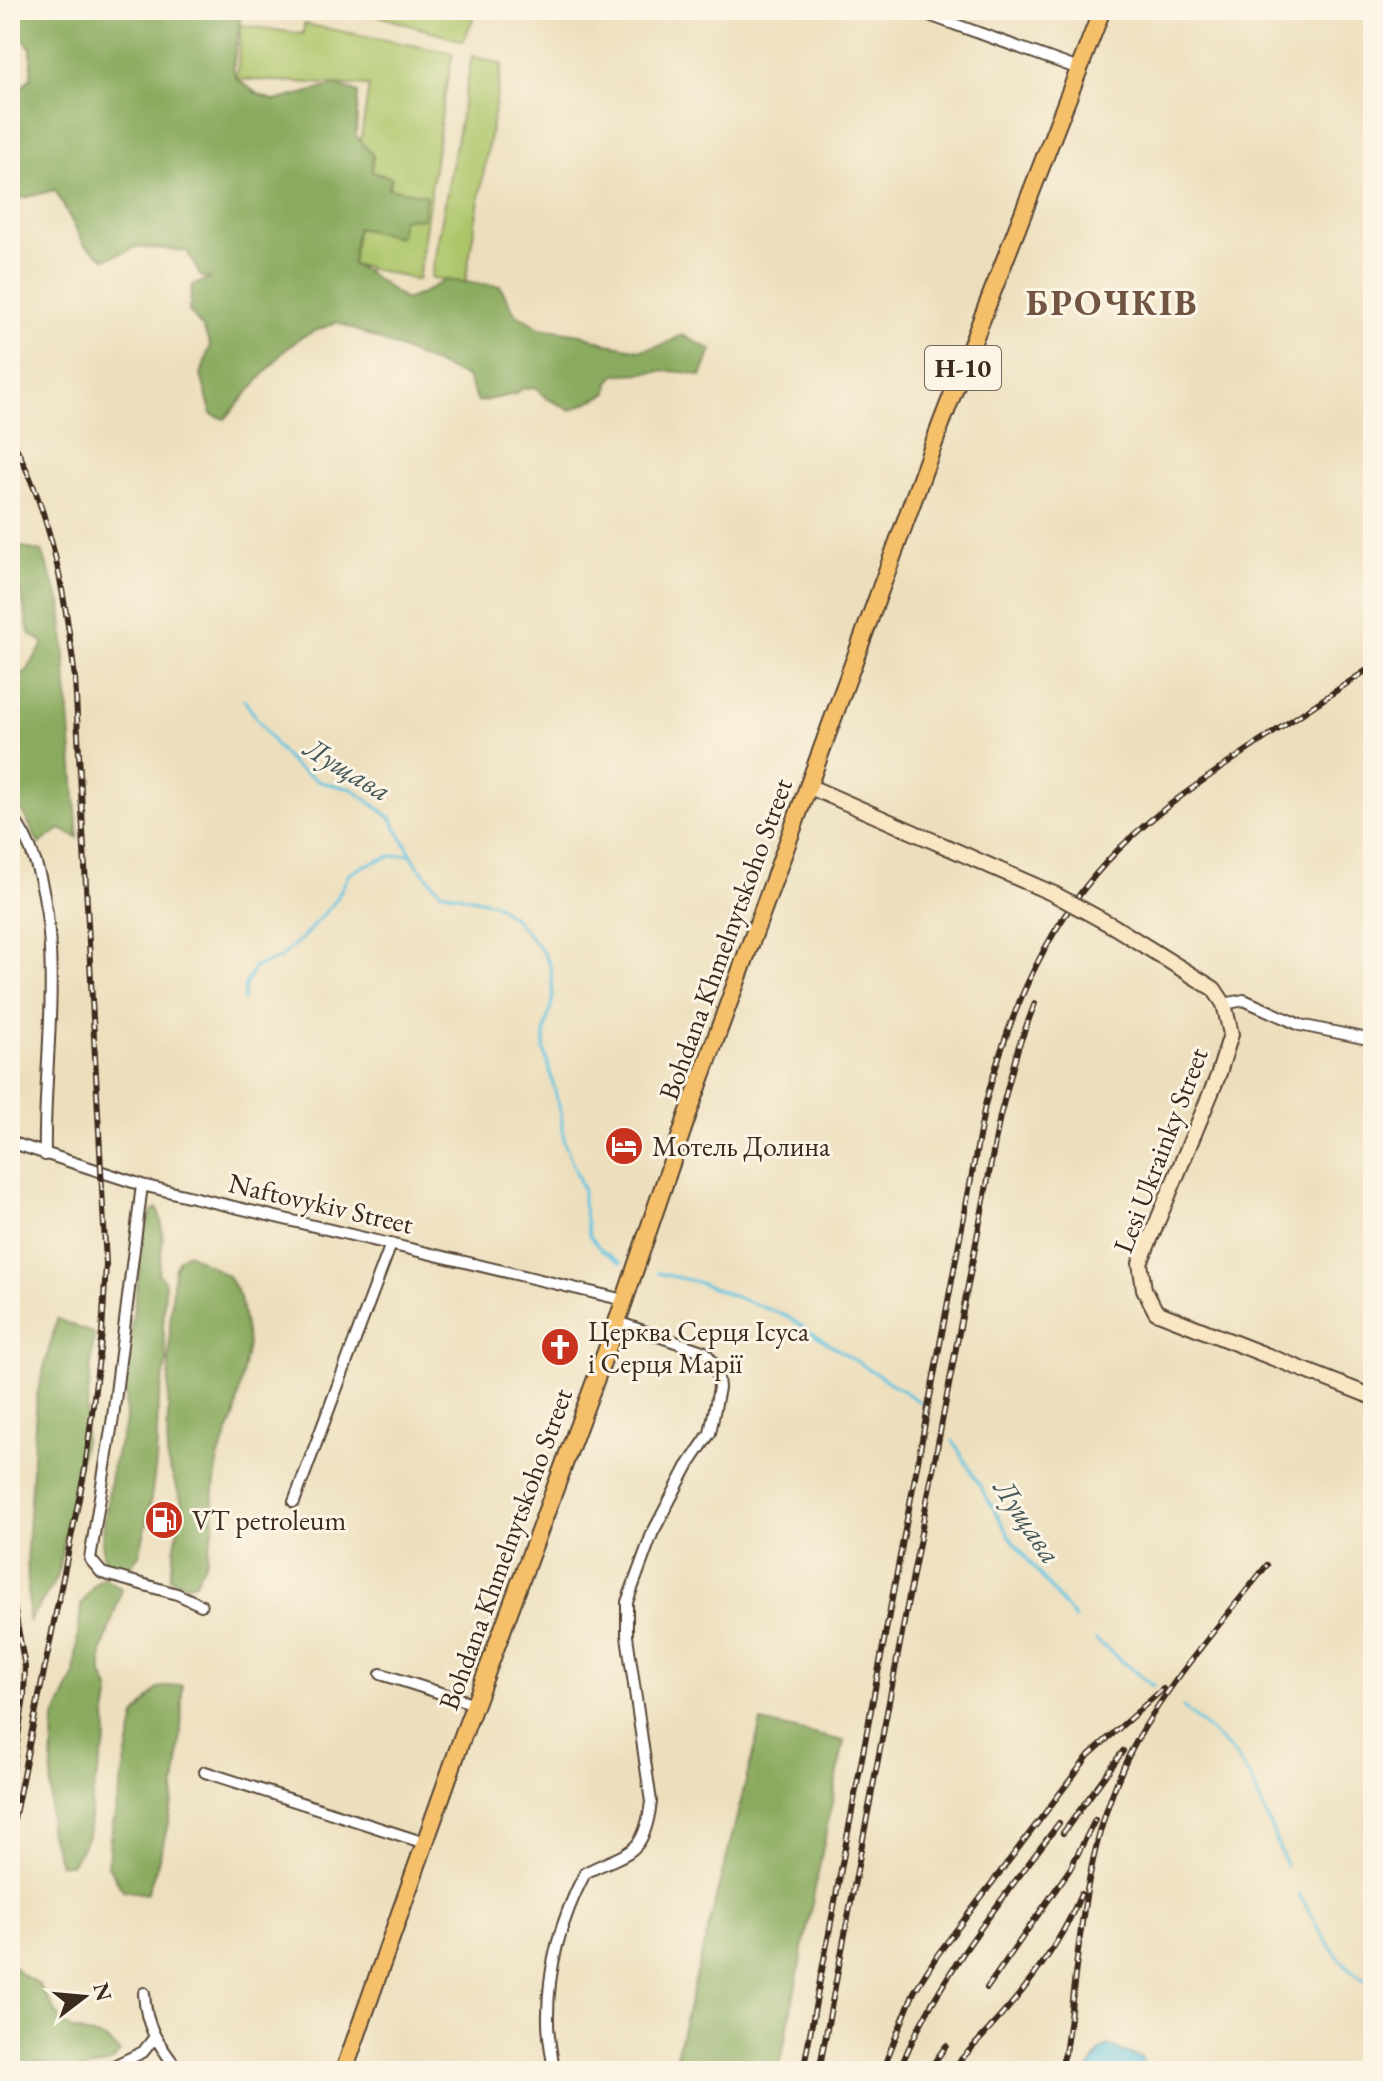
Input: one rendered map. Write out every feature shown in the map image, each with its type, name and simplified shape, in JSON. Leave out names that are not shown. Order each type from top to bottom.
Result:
[{"type":"main road","name":"Н-10","points":[[1079,69],[1102,10]]},
{"type":"main road","name":"Bohdana Khmelnytskoho Street","points":[[344,2071],[808,786],[941,424],[1079,69]]},
{"type":"street","points":[[915,10],[1079,69]]},
{"type":"street","points":[[808,786],[1054,894],[1113,926],[1214,989],[1224,1004],[1244,1000],[1300,1025],[1373,1040]]},
{"type":"street","points":[[10,814],[23,830],[39,867],[46,908],[50,996],[45,1155]]},
{"type":"street","name":"Lesi Ukrainky Street","points":[[1224,1004],[1231,1034],[1218,1076],[1140,1263],[1144,1289],[1156,1312],[1373,1397]]},
{"type":"street","name":"Naftovykiv Street","points":[[10,1142],[142,1185],[624,1300]]},
{"type":"street","points":[[142,1185],[113,1417],[90,1559],[102,1573],[177,1594],[201,1605]]},
{"type":"street","points":[[294,1502],[391,1244]]},
{"type":"street","points":[[554,2071],[548,2022],[551,1975],[568,1906],[585,1873],[625,1855],[638,1844],[648,1828],[651,1802],[627,1636],[627,1602],[652,1534],[687,1467],[710,1433],[719,1388],[717,1367],[705,1352],[617,1322]]},
{"type":"street","points":[[381,1674],[475,1704]]},
{"type":"street","points":[[205,1772],[425,1843]]},
{"type":"street","points":[[144,1993],[145,2014],[154,2038],[179,2071]]},
{"type":"street","points":[[103,2071],[143,2052],[154,2038]]},
{"type":"green space","points":[[10,10],[233,10],[241,14],[233,68],[237,79],[258,94],[275,101],[336,85],[358,93],[356,136],[373,155],[372,172],[392,178],[388,188],[426,195],[423,219],[403,218],[399,237],[357,228],[352,264],[405,300],[445,280],[500,286],[515,313],[540,328],[581,334],[607,344],[641,350],[663,345],[682,335],[712,350],[701,376],[669,371],[616,374],[609,382],[608,393],[571,410],[546,398],[535,387],[478,402],[467,377],[337,322],[301,337],[283,352],[225,419],[212,415],[201,375],[210,345],[204,330],[189,311],[192,286],[211,278],[201,277],[187,251],[137,247],[106,259],[84,244],[55,190],[10,201],[10,99],[31,78],[31,48],[10,24]]},
{"type":"green space","points":[[359,10],[477,10],[463,41]]},
{"type":"green space","points":[[304,24],[453,53],[418,280],[352,264],[357,228],[402,218],[426,196],[387,188],[359,152],[369,86],[237,79],[241,25],[303,34]]},
{"type":"green space","points":[[472,56],[502,64],[465,283],[431,278]]},
{"type":"green space","points":[[10,544],[42,552],[61,603],[78,838],[60,829],[39,844],[24,814],[10,800],[10,751],[14,749],[10,744],[10,678],[26,672],[44,643],[29,633],[22,597],[10,570]]},
{"type":"green space","points":[[157,1208],[162,1232],[158,1273],[165,1282],[163,1328],[167,1361],[158,1404],[156,1463],[148,1519],[139,1555],[125,1573],[104,1563],[102,1539],[112,1468],[126,1422],[125,1375],[144,1234],[151,1212]]},
{"type":"green space","points":[[188,1253],[228,1276],[240,1297],[248,1344],[235,1415],[218,1459],[213,1497],[214,1525],[206,1561],[195,1583],[184,1584],[170,1578],[182,1502],[167,1461],[174,1270],[179,1259]]},
{"type":"green space","points":[[57,1319],[94,1334],[84,1439],[57,1578],[29,1621],[27,1547],[37,1395]]},
{"type":"green space","points":[[103,1577],[122,1589],[102,1651],[102,1674],[110,1691],[106,1715],[107,1737],[93,1791],[88,1836],[72,1864],[60,1864],[49,1830],[54,1720],[74,1676],[81,1605]]},
{"type":"green space","points":[[182,1685],[178,1764],[156,1869],[147,1894],[123,1890],[108,1866],[110,1838],[135,1716],[158,1688]]},
{"type":"green space","points":[[761,1722],[844,1741],[779,2071],[672,2071]]},
{"type":"green space","points":[[10,1962],[20,1973],[39,1985],[63,2023],[72,2030],[105,2039],[120,2052],[113,2061],[73,2071],[39,2062],[28,2065],[23,2071],[10,2071]]},
{"type":"water","points":[[1108,2046],[1142,2058],[1144,2066],[1141,2071],[1087,2071],[1101,2050]]},
{"type":"waterway","name":"Лущава","points":[[244,700],[295,767],[320,782],[352,789],[391,818],[418,866],[440,891],[494,903],[514,918],[543,952],[551,967],[553,997],[544,1049],[561,1114],[564,1142],[583,1190],[589,1235],[601,1250],[621,1263]]},
{"type":"waterway","points":[[243,1001],[245,985],[255,967],[280,958],[304,936],[336,900],[349,874],[392,856],[412,854]]},
{"type":"waterway","name":"Лущава","points":[[658,1273],[697,1282],[786,1316],[920,1402]]},
{"type":"waterway","name":"Лущава","points":[[953,1441],[1012,1540],[1075,1619]]},
{"type":"waterway","name":"Лущава","points":[[1096,1640],[1153,1686]]},
{"type":"waterway","name":"Лущава","points":[[1183,1707],[1233,1752],[1253,1783],[1286,1865]]},
{"type":"waterway","name":"Лущава","points":[[1299,1894],[1339,1957],[1373,1985]]},
{"type":"railway","points":[[10,436],[46,524],[67,615],[75,678],[106,1264],[102,1333],[85,1469],[10,1839]]},
{"type":"railway","points":[[803,2071],[985,1105],[1020,1000],[1035,967],[1072,904],[1120,848],[1197,785],[1373,666]]},
{"type":"railway","points":[[819,2071],[1000,1116],[1018,1048],[1035,1003]]},
{"type":"railway","points":[[1059,2071],[1065,2054],[1090,1873],[1109,1802],[1136,1741],[1152,1715],[1208,1638],[1267,1565]]},
{"type":"railway","points":[[10,1584],[25,1667],[24,1697],[13,1769]]},
{"type":"railway","points":[[882,2071],[914,1992],[938,1954],[1089,1755],[1163,1689]]},
{"type":"railway","points":[[1063,1833],[1123,1751]]},
{"type":"railway","points":[[987,1988],[1070,1869],[1095,1820]]},
{"type":"railway","points":[[899,2071],[914,2037],[951,1973],[1059,1823]]},
{"type":"railway","points":[[950,2071],[1024,1989],[1056,1943],[1081,1894]]},
{"type":"railway","points":[[928,2071],[946,2046]]},
{"type":"place","name":"Мотель Долина","points":[[624,1146]]},
{"type":"place","name":"Церква Серця Ісуса і Серця Марії","points":[[560,1347]]},
{"type":"place","name":"VT petroleum","points":[[164,1520]]},
{"type":"district","name":"БРОЧКІВ","points":[[1112,302]]}]
